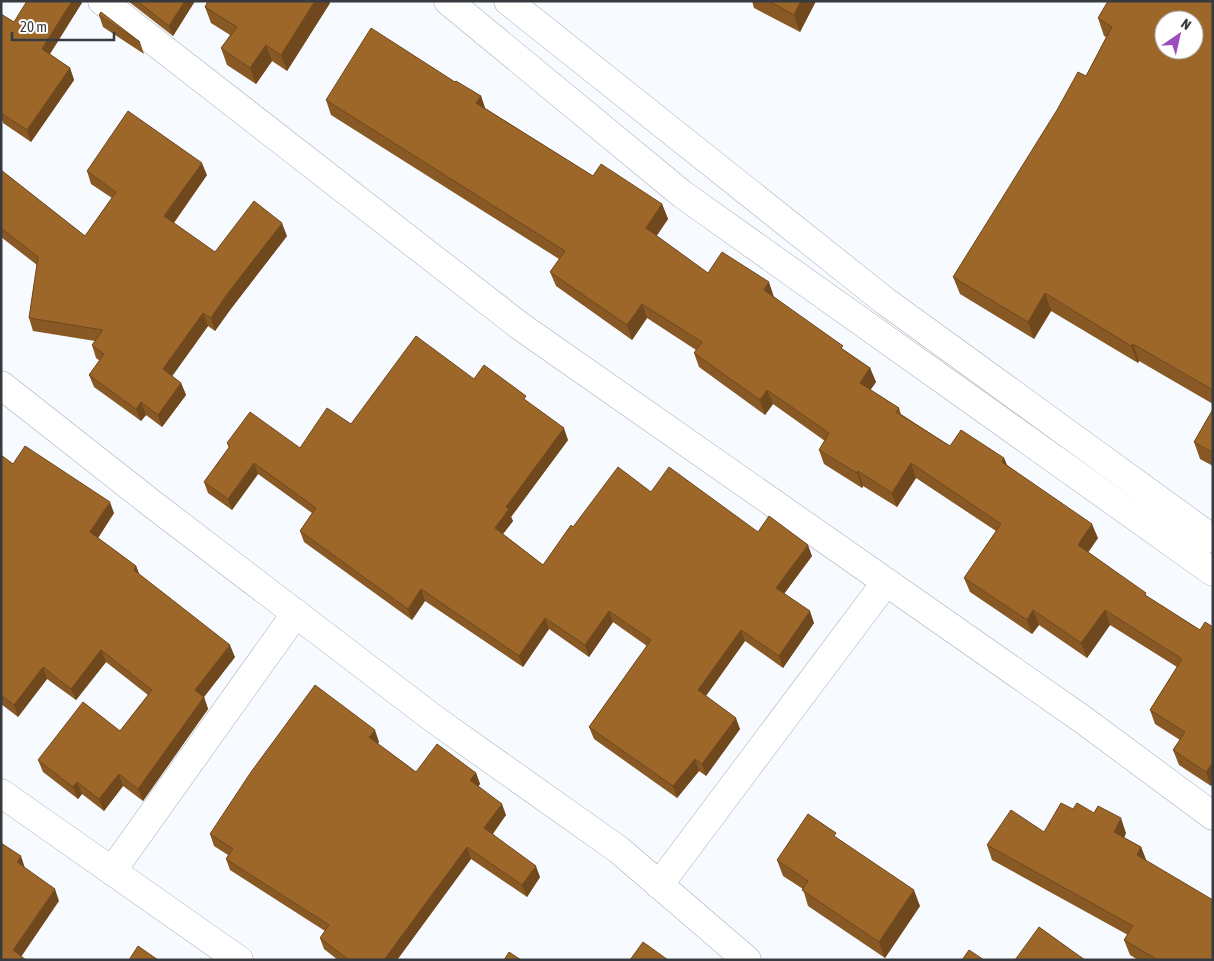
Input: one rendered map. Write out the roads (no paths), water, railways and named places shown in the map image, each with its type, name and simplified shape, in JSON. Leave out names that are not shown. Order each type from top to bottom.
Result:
[{"type":"street","points":[[102,1],[520,326],[1082,719],[1213,816]]},
{"type":"street","points":[[448,1],[682,194],[1213,572]]},
{"type":"street","points":[[508,1],[885,301],[1213,539]]},
{"type":"street","points":[[1,385],[151,503],[434,719],[618,850],[747,960]]},
{"type":"street","points":[[659,885],[886,582]]},
{"type":"street","points":[[112,871],[296,613]]},
{"type":"street","points":[[1,794],[239,960]]}]
